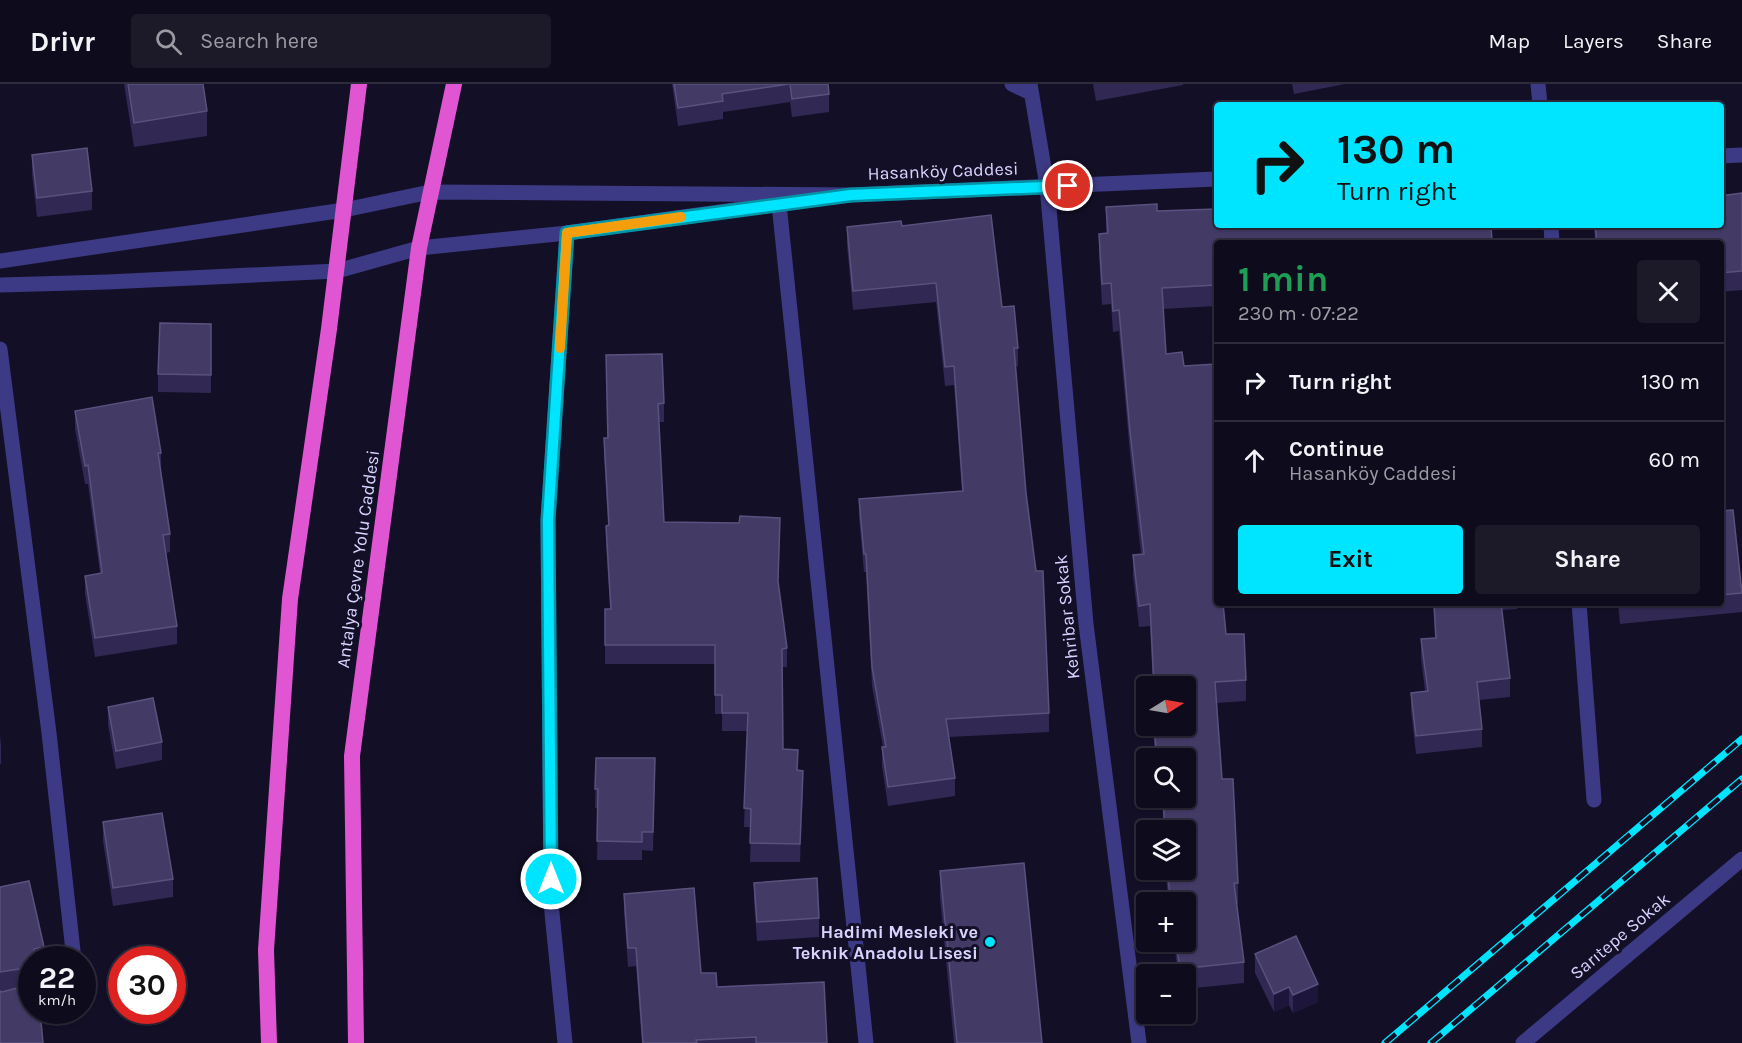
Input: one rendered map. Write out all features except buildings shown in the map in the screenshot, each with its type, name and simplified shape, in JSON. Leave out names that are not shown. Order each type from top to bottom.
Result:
[{"type":"highway","points":[[269,1043],[266,950],[290,599],[336,271],[359,84]]},
{"type":"highway","name":"Antalya Çevre Yolu Caddesi","points":[[356,1043],[352,756],[419,248],[454,84]]},
{"type":"street","points":[[1012,84],[1030,88]]},
{"type":"street","points":[[1538,84],[1540,102]]},
{"type":"street","name":"Kehribar Sokak","points":[[1030,88],[1047,186],[1086,624],[1139,1043]]},
{"type":"street","points":[[1724,156],[1742,155]]},
{"type":"street","name":"Hasanköy Caddesi","points":[[851,195],[1214,179]]},
{"type":"street","points":[[0,261],[344,210],[430,192],[851,195]]},
{"type":"street","points":[[0,285],[336,271],[419,248],[567,233],[851,195]]},
{"type":"street","points":[[779,204],[866,1043]]},
{"type":"street","points":[[565,1043],[551,903],[548,520],[567,233]]},
{"type":"street","points":[[0,349],[49,733],[72,946]]},
{"type":"street","points":[[1579,606],[1594,800]]},
{"type":"street","name":"Sarıtepe Sokak","points":[[1523,1043],[1742,859]]},
{"type":"railway","points":[[1385,1043],[1742,739]]},
{"type":"railway","points":[[1431,1043],[1742,779]]},
{"type":"slow traffic","points":[[560,348],[567,233],[681,217]]},
{"type":"place","name":"Hadimi Mesleki ve Teknik Anadolu Lisesi","points":[[990,942]]},
{"type":"route","points":[[551,879],[548,520],[567,233],[851,195],[1068,186]]}]
